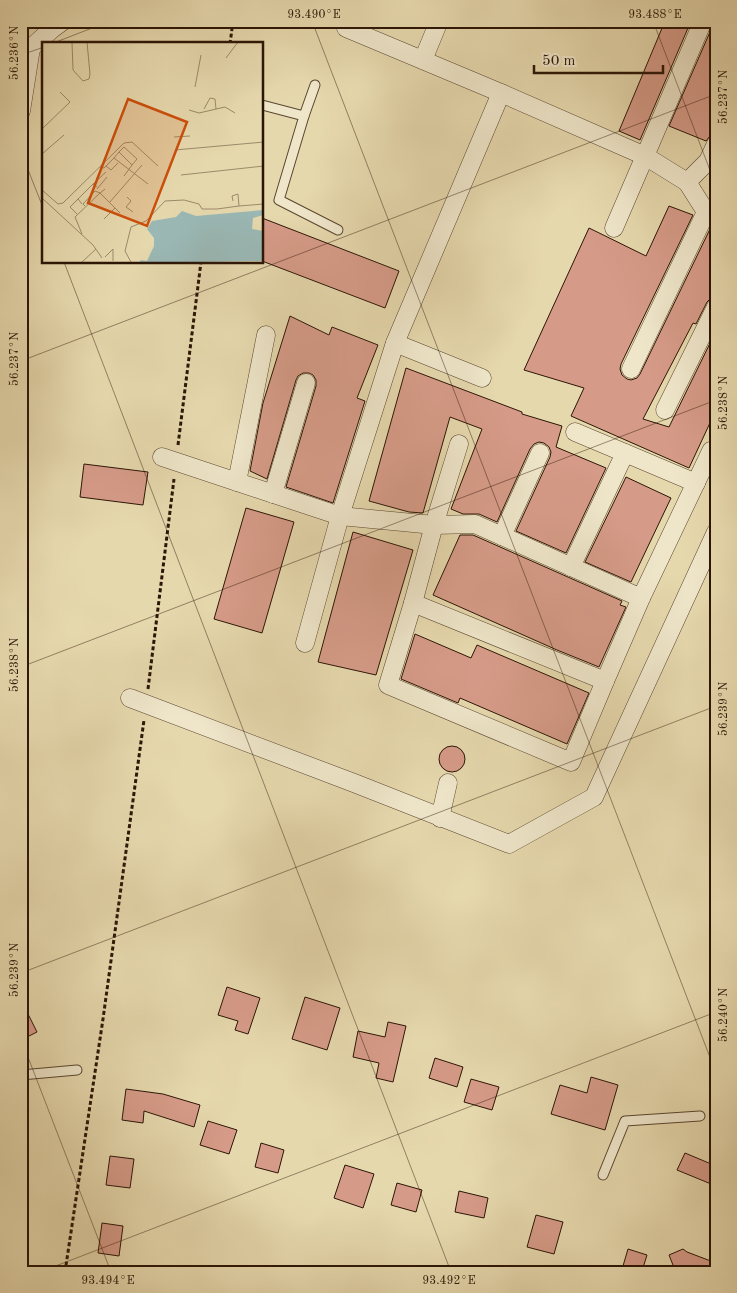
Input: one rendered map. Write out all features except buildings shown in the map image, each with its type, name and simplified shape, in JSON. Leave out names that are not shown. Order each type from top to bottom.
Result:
[{"type":"street","points":[[21,111],[31,48],[64,21]]},
{"type":"street","points":[[423,60],[439,21]]},
{"type":"street","points":[[614,228],[704,21]]},
{"type":"street","points":[[346,28],[501,92],[645,156],[687,182],[711,215],[632,369]]},
{"type":"street","points":[[305,643],[340,516],[395,343],[501,92]]},
{"type":"street","points":[[687,182],[708,161],[716,144]]},
{"type":"street","points":[[665,410],[716,307]]},
{"type":"street","points":[[237,482],[266,335]]},
{"type":"street","points":[[395,343],[482,378]]},
{"type":"street","points":[[273,494],[306,384]]},
{"type":"street","points":[[575,432],[696,482]]},
{"type":"street","points":[[459,444],[388,684],[571,762],[641,598],[711,451],[716,451]]},
{"type":"street","points":[[502,536],[540,453]]},
{"type":"street","points":[[571,566],[625,453]]},
{"type":"street","points":[[169,459],[340,516],[434,525],[475,524],[641,598]]},
{"type":"street","points":[[138,701],[509,844],[594,797],[716,532]]},
{"type":"street","points":[[413,603],[605,681]]},
{"type":"street","points":[[440,818],[448,783]]},
{"type":"lane","points":[[315,85],[279,200],[338,230]]},
{"type":"lane","points":[[264,106],[304,116]]},
{"type":"lane","points":[[21,1074],[76,1070]]},
{"type":"lane","points":[[603,1174],[625,1122],[700,1116]]},
{"type":"path","points":[[230,42],[232,21]]},
{"type":"path","points":[[65,1272],[103,1019],[138,701],[169,459],[201,264]]}]
